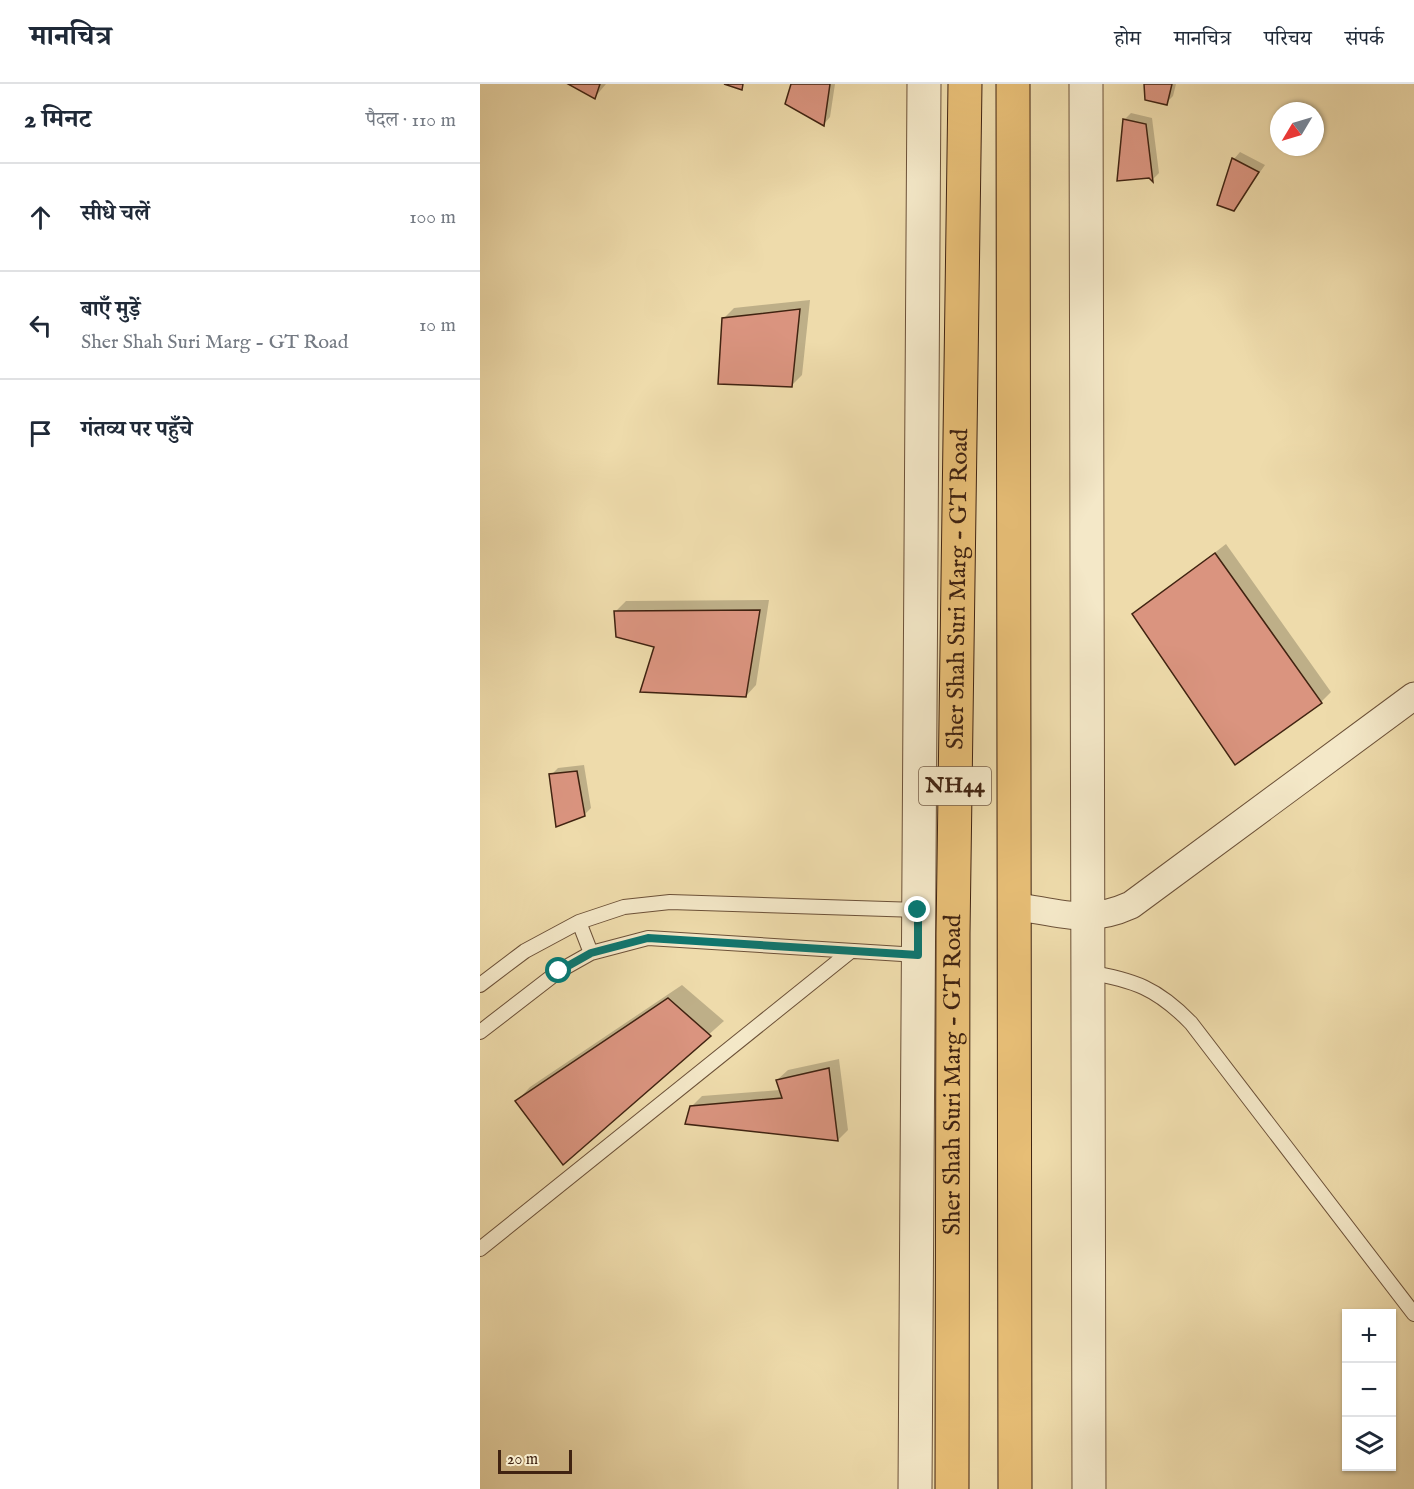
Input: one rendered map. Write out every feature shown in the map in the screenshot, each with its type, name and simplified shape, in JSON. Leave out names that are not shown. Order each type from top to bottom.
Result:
[{"type":"highway","name":"Sher Shah Suri Marg - GT Road","points":[[952,1489],[953,934],[965,84]]},
{"type":"highway","name":"NH44","points":[[1012,84],[1015,1489]]},
{"type":"street","name":"Sher Shah Suri Marg - GT Road","points":[[915,1489],[924,84]]},
{"type":"street","points":[[1086,84],[1089,1489]]},
{"type":"street","points":[[1014,906],[1086,918],[1108,915],[1131,905],[1414,696]]},
{"type":"lane","points":[[480,985],[525,951],[579,922],[624,907],[670,902],[918,910]]},
{"type":"lane","points":[[579,922],[591,953]]},
{"type":"lane","points":[[480,1032],[559,971],[591,953],[648,938],[918,955]]},
{"type":"lane","points":[[480,1249],[851,951]]},
{"type":"lane","points":[[1087,972],[1128,979],[1150,988],[1170,1002],[1184,1016],[1414,1314]]},
{"type":"building","points":[[568,84],[600,84],[595,99]]},
{"type":"building","points":[[724,84],[743,84],[742,90]]},
{"type":"building","points":[[791,84],[830,84],[824,126],[785,104]]},
{"type":"building","points":[[1144,84],[1172,84],[1167,105],[1145,100]]},
{"type":"building","points":[[1123,119],[1146,124],[1153,182],[1149,178],[1117,181]]},
{"type":"building","points":[[1232,158],[1259,172],[1234,211],[1217,205]]},
{"type":"building","points":[[800,309],[792,387],[718,384],[722,318]]},
{"type":"building","points":[[1215,553],[1322,703],[1235,765],[1132,614]]},
{"type":"building","points":[[760,610],[746,697],[640,692],[654,647],[616,637],[614,611]]},
{"type":"building","points":[[577,771],[585,816],[556,827],[549,774]]},
{"type":"building","points":[[668,998],[711,1036],[563,1165],[515,1101]]},
{"type":"building","points":[[829,1068],[838,1141],[685,1124],[690,1106],[782,1098],[776,1080]]},
{"type":"route","points":[[559,971],[591,953],[648,938],[918,955],[918,910]]}]
